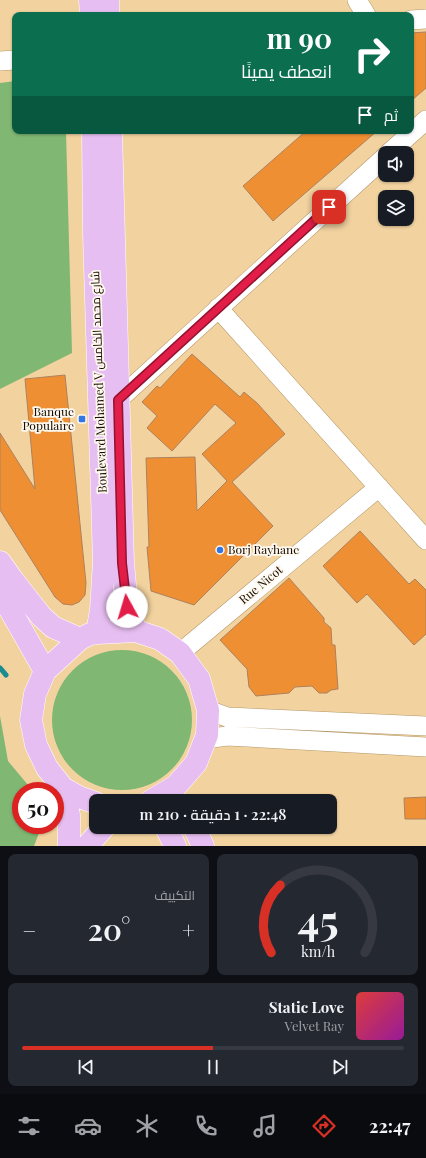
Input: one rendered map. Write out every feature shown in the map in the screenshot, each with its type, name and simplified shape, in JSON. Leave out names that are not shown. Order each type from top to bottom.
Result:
[{"type":"main road","points":[[90,0],[91,12]]},
{"type":"main road","points":[[108,0],[108,12]]},
{"type":"main road","name":"Boulevard Mohamed V شارع محمد الخامس","points":[[88,636],[101,610],[104,562],[94,233],[93,134]]},
{"type":"main road","name":"Boulevard Mohamed V شارع محمد الخامس","points":[[111,134],[122,563],[127,607],[136,631]]},
{"type":"main road","points":[[0,562],[41,616],[53,627],[88,636],[136,631],[160,639],[180,653],[199,679],[208,710],[207,735],[196,763],[179,794]]},
{"type":"main road","points":[[0,592],[45,671]]},
{"type":"main road","points":[[58,782],[47,768],[36,745],[31,720],[35,694],[45,671],[88,636]]},
{"type":"main road","points":[[64,789],[89,800]]},
{"type":"main road","points":[[64,792],[69,815],[69,846]]},
{"type":"main road","points":[[87,846],[98,834]]},
{"type":"main road","points":[[169,834],[175,846]]},
{"type":"main road","points":[[197,834],[203,846]]},
{"type":"street","points":[[357,0],[364,12]]},
{"type":"street","points":[[414,20],[426,19]]},
{"type":"street","points":[[0,61],[12,60]]},
{"type":"street","points":[[414,131],[426,120]]},
{"type":"street","points":[[397,146],[410,134]]},
{"type":"street","points":[[118,400],[378,163]]},
{"type":"street","points":[[218,308],[426,540]]},
{"type":"street","name":"Rue Nicot","points":[[180,653],[379,487]]},
{"type":"street","points":[[208,710],[227,717],[426,726]]},
{"type":"street","points":[[205,739],[226,736],[426,747]]},
{"type":"green space","points":[[12,81],[12,134],[66,134],[72,353],[0,389],[0,83]]},
{"type":"green space","points":[[129,650],[149,655],[172,670],[187,693],[191,706],[191,734],[187,747],[172,770],[149,785],[136,789],[115,790],[95,785],[72,770],[57,747],[53,734],[52,713],[57,693],[72,670],[95,655],[108,651]]},
{"type":"green space","points":[[0,716],[8,761],[26,782],[12,782],[12,834],[39,834],[34,846],[0,846]]},
{"type":"building","points":[[426,32],[426,88],[414,98],[414,33]]},
{"type":"building","points":[[303,134],[374,134],[273,221],[243,186]]},
{"type":"building","points":[[192,354],[240,397],[244,392],[257,403],[285,434],[232,482],[273,526],[194,605],[151,591],[147,547],[149,547],[146,458],[195,457],[197,511],[227,481],[202,454],[236,423],[215,404],[172,451],[147,428],[157,416],[142,402],[157,386],[160,388]]},
{"type":"building","points":[[65,375],[86,583],[85,595],[79,602],[72,605],[63,604],[55,597],[0,510],[0,433],[35,489],[25,379]]},
{"type":"building","points":[[360,531],[409,584],[415,579],[426,590],[426,634],[414,645],[367,594],[357,603],[323,566]]},
{"type":"building","points":[[289,578],[324,618],[324,622],[331,628],[332,645],[335,645],[338,689],[331,690],[327,693],[319,693],[312,686],[295,687],[289,693],[256,696],[249,687],[247,669],[220,640]]},
{"type":"building","points":[[426,797],[426,819],[405,819],[404,798]]},
{"type":"waterway","points":[[0,668],[6,675]]},
{"type":"place","name":"Banque Populaire","points":[[82,419]]},
{"type":"place","name":"Borj Rayhane","points":[[220,550]]},
{"type":"route","points":[[127,607],[122,563],[118,400],[329,207]]}]
